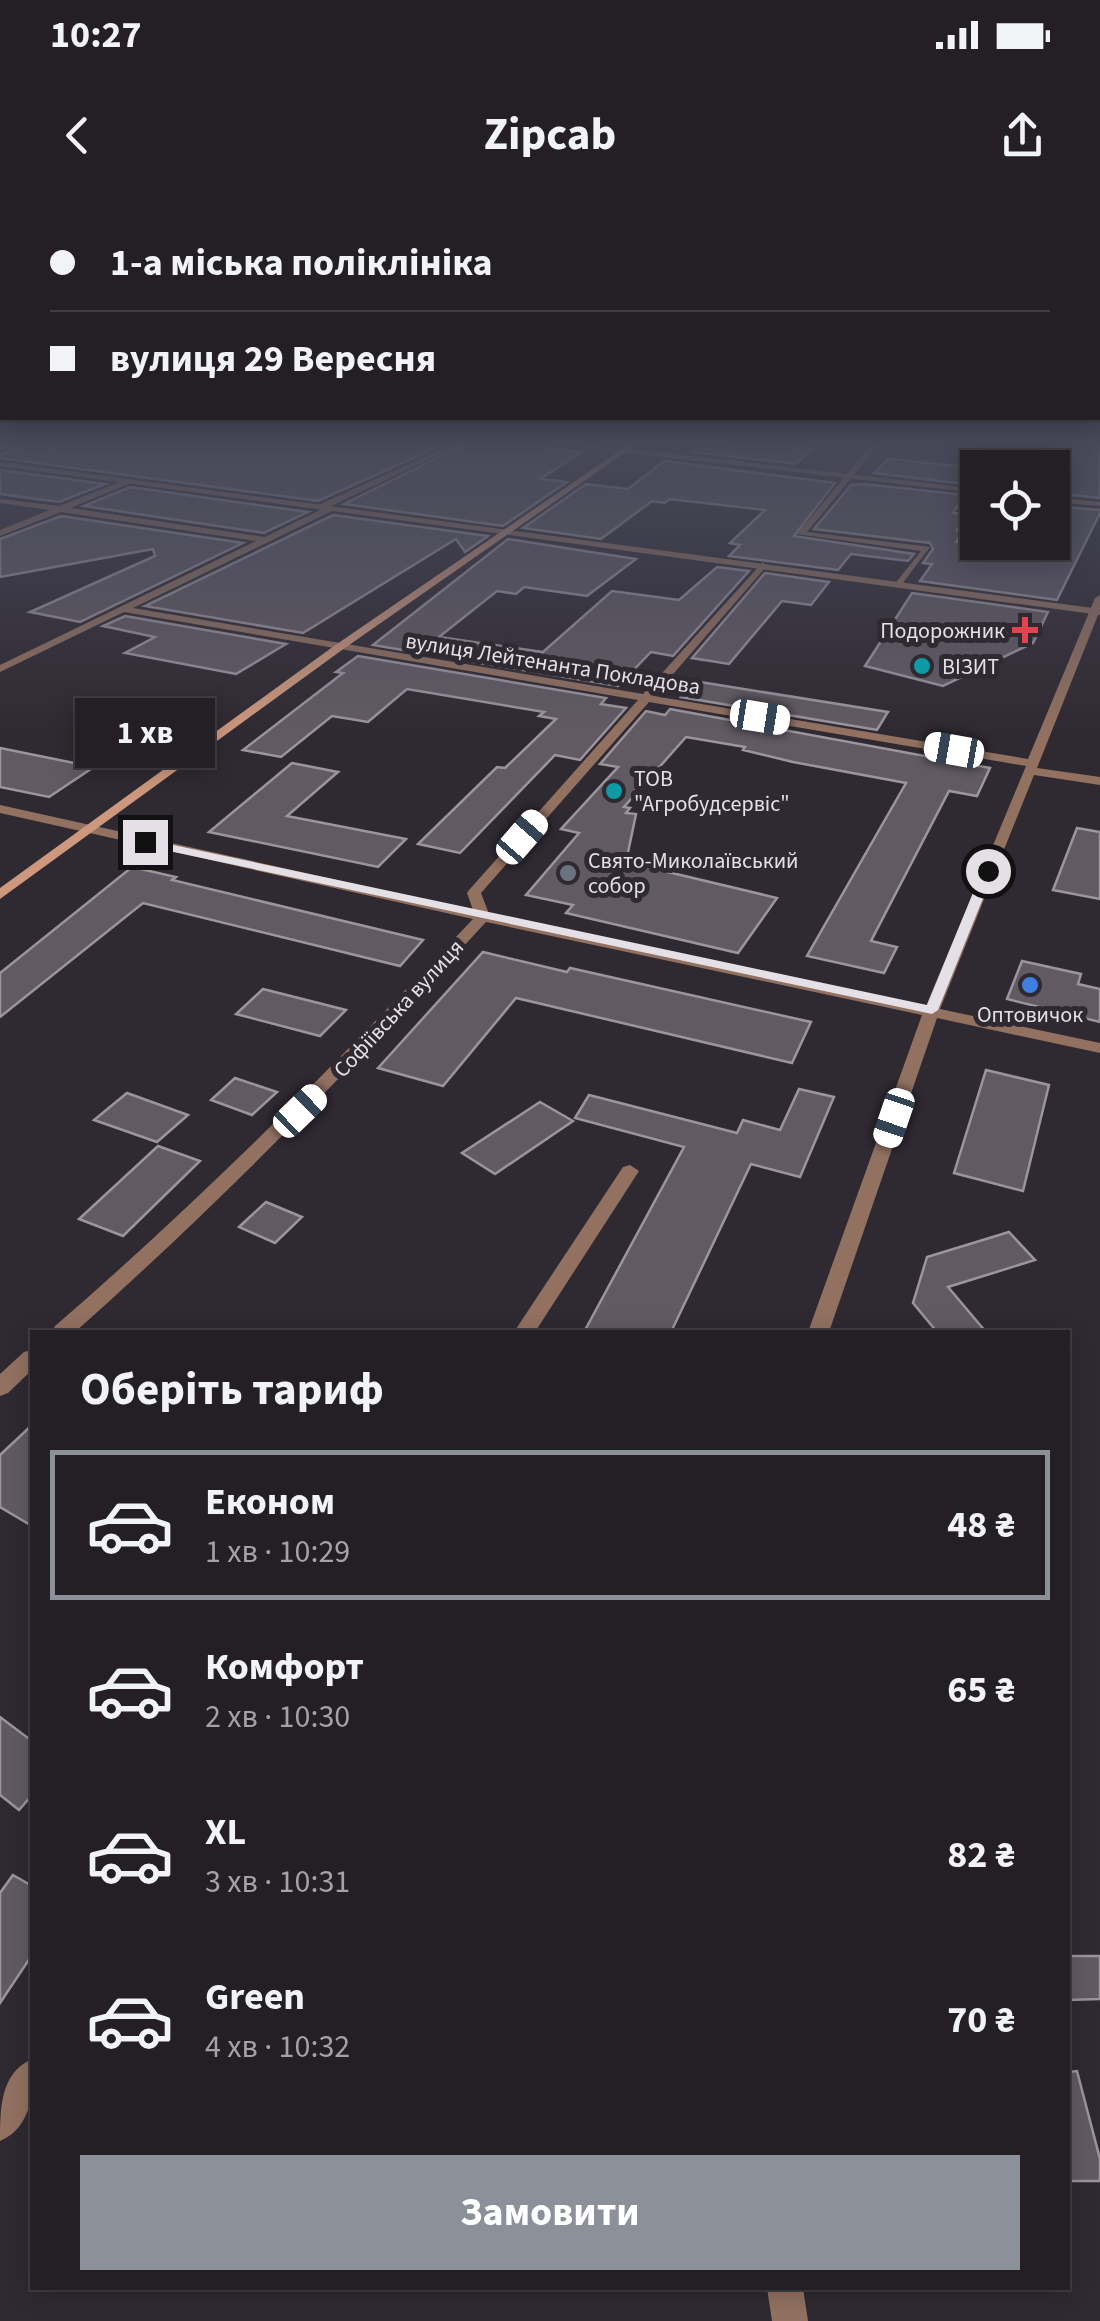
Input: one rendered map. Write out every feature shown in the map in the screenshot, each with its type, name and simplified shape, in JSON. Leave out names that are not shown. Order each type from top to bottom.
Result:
[{"type":"main road","points":[[0,895],[338,648],[499,537]]},
{"type":"street","points":[[248,537],[268,540]]},
{"type":"street","points":[[0,670],[273,537]]},
{"type":"street","points":[[553,537],[899,585],[1098,607],[932,1010],[819,1330]]},
{"type":"street","points":[[824,537],[927,550],[899,585]]},
{"type":"street","name":"Софіївська вулиця","points":[[64,1330],[144,1261],[351,1060],[483,917],[474,893],[762,565]]},
{"type":"street","name":"вулиця Лейтенанта Покладова","points":[[127,610],[1100,781]]},
{"type":"street","points":[[0,808],[483,917],[1100,1048]]},
{"type":"street","points":[[525,1330],[630,1171]]},
{"type":"street","points":[[0,1387],[30,1360]]},
{"type":"street","points":[[0,2124],[30,2078]]},
{"type":"street","points":[[785,2290],[790,2321]]},
{"type":"building","points":[[202,537],[243,543],[80,622],[30,612],[155,556],[153,549],[0,577],[0,539]]},
{"type":"building","points":[[288,537],[487,537],[465,552],[456,539],[303,633],[145,606]]},
{"type":"building","points":[[736,537],[801,537],[914,554],[908,561],[851,554],[838,570],[729,556],[740,545],[730,543]]},
{"type":"building","points":[[880,537],[960,537],[956,542],[960,542],[960,560],[1070,560],[1070,537],[1088,537],[1057,600],[920,581],[932,564],[923,563],[933,549],[930,543]]},
{"type":"building","points":[[508,539],[636,559],[587,596],[524,587],[516,594],[497,591],[439,637],[543,652],[612,591],[679,600],[717,567],[749,571],[673,656],[651,652],[618,686],[373,645]]},
{"type":"building","points":[[765,573],[829,582],[811,605],[782,601],[729,664],[692,658]]},
{"type":"building","points":[[912,593],[1048,612],[1033,643],[943,686],[865,666]]},
{"type":"building","points":[[125,616],[286,644],[236,674],[125,653],[155,637],[103,626]]},
{"type":"building","points":[[358,656],[606,698],[601,704],[626,708],[580,760],[555,755],[460,853],[418,844],[497,767],[505,768],[556,719],[539,716],[544,712],[407,689],[368,722],[332,716],[281,757],[243,750],[343,673],[336,672]]},
{"type":"building","points":[[694,681],[888,712],[877,730],[681,697]]},
{"type":"building","points":[[670,709],[990,768],[977,796],[949,791],[871,941],[897,947],[884,973],[807,956],[906,783],[793,762],[743,750],[745,747],[686,737],[624,807],[630,808],[626,813],[636,814],[626,862],[777,898],[738,953],[566,913],[573,905],[526,895],[579,833],[561,829],[618,767],[600,764],[646,711],[665,715]]},
{"type":"building","points":[[0,748],[94,767],[49,797],[0,787]]},
{"type":"building","points":[[292,763],[338,772],[287,816],[406,839],[378,867],[209,832]]},
{"type":"building","points":[[1077,828],[1100,832],[1100,899],[1053,890]]},
{"type":"building","points":[[132,867],[423,940],[400,966],[143,903],[0,1017],[0,973]]},
{"type":"building","points":[[483,952],[811,1022],[792,1063],[516,998],[443,1086],[378,1068]]},
{"type":"building","points":[[1022,961],[1081,974],[1078,984],[1100,989],[1100,1022],[1007,999]]},
{"type":"building","points":[[263,989],[346,1010],[320,1036],[236,1014]]},
{"type":"building","points":[[986,1070],[1049,1085],[1023,1191],[954,1173]]},
{"type":"building","points":[[235,1078],[277,1092],[252,1115],[211,1100]]},
{"type":"building","points":[[799,1089],[834,1097],[800,1177],[751,1164],[672,1330],[585,1330],[684,1147],[575,1118],[589,1095],[737,1133],[743,1120],[780,1130]]},
{"type":"building","points":[[127,1093],[188,1115],[157,1142],[94,1120]]},
{"type":"building","points":[[540,1102],[573,1121],[495,1174],[462,1153]]},
{"type":"building","points":[[158,1146],[200,1161],[123,1236],[79,1219]]},
{"type":"building","points":[[266,1202],[302,1217],[275,1243],[239,1227]]},
{"type":"building","points":[[1009,1232],[1035,1260],[948,1287],[984,1330],[935,1330],[913,1303],[927,1257]]},
{"type":"building","points":[[30,1427],[30,1525],[0,1507],[0,1455]]},
{"type":"building","points":[[0,1717],[30,1740],[30,1797],[19,1810],[0,1795]]},
{"type":"building","points":[[13,1875],[30,1885],[30,1958],[0,2003],[0,1893]]},
{"type":"building","points":[[1070,1956],[1100,1956],[1100,1999],[1070,2000]]},
{"type":"building","points":[[1077,2071],[1100,2159],[1100,2181],[1070,2181],[1070,2072]]},
{"type":"place","name":"Подорожник","points":[[1025,630]]},
{"type":"place","name":"ВІЗИТ","points":[[922,666]]},
{"type":"place","name":"ТОВ \"Агробудсервіс\"","points":[[614,791]]},
{"type":"place","name":"Свято-Миколаївський собор","points":[[568,873]]},
{"type":"place","name":"Оптовичок","points":[[1030,985]]},
{"type":"route","points":[[145,842],[932,1010],[988,871]]}]
